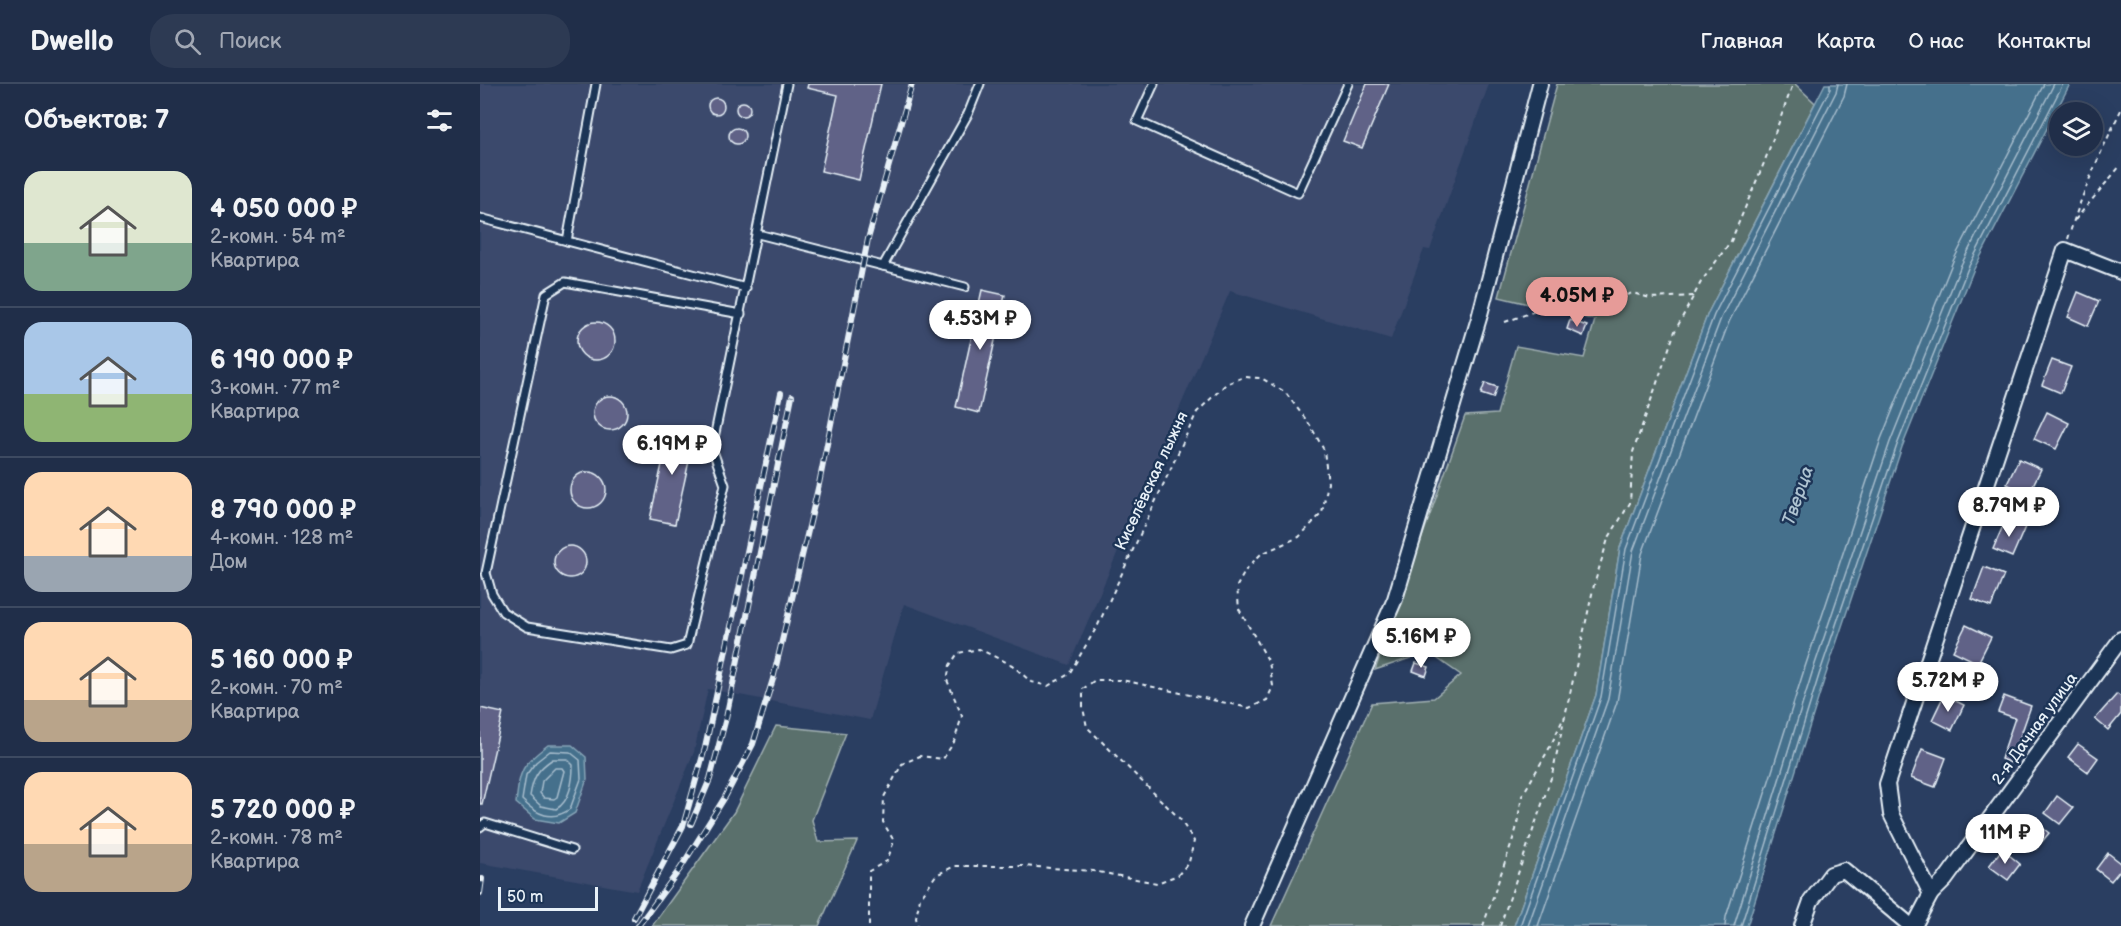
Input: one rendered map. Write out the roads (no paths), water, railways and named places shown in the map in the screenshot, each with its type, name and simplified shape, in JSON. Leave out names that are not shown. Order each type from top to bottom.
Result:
[{"type":"street","points":[[1252,926],[1395,599],[1479,318],[1540,84]]},
{"type":"street","points":[[1931,894],[1894,822],[1887,784],[2065,250],[2121,272]]},
{"type":"street","name":"2-я Дачная улица","points":[[1913,926],[1931,894],[1945,880],[2121,639]]},
{"type":"street","points":[[1802,926],[1812,902],[1831,874],[1844,870],[1913,926]]},
{"type":"lane","points":[[567,241],[596,84]]},
{"type":"lane","points":[[741,314],[565,282],[546,294],[486,573],[492,594],[502,612],[527,627],[671,650],[687,645],[725,485],[712,448],[741,314],[746,288],[758,234],[787,84]]},
{"type":"lane","points":[[883,266],[968,114],[980,84]]},
{"type":"lane","points":[[1154,84],[1137,121],[1298,193],[1348,84]]},
{"type":"lane","points":[[480,219],[746,288]]},
{"type":"lane","points":[[758,234],[965,287]]},
{"type":"lane","points":[[480,827],[486,823],[572,850]]},
{"type":"water","name":"Тверца","points":[[1825,84],[2070,84],[2061,102],[2049,102],[2049,124],[1973,271],[1902,447],[1825,677],[1747,926],[1514,926],[1596,695],[1620,548],[1708,313]]},
{"type":"water","points":[[548,745],[572,745],[586,757],[587,779],[575,813],[559,823],[535,819],[516,803],[523,769]]},
{"type":"railway","points":[[638,926],[680,869],[725,797],[753,744],[773,679],[819,484],[868,239],[912,84]]},
{"type":"railway","points":[[634,918],[683,826],[705,748],[781,393]]},
{"type":"railway","points":[[691,824],[710,779],[726,718],[792,396]]},
{"type":"railway","points":[[480,893],[482,879]]}]
